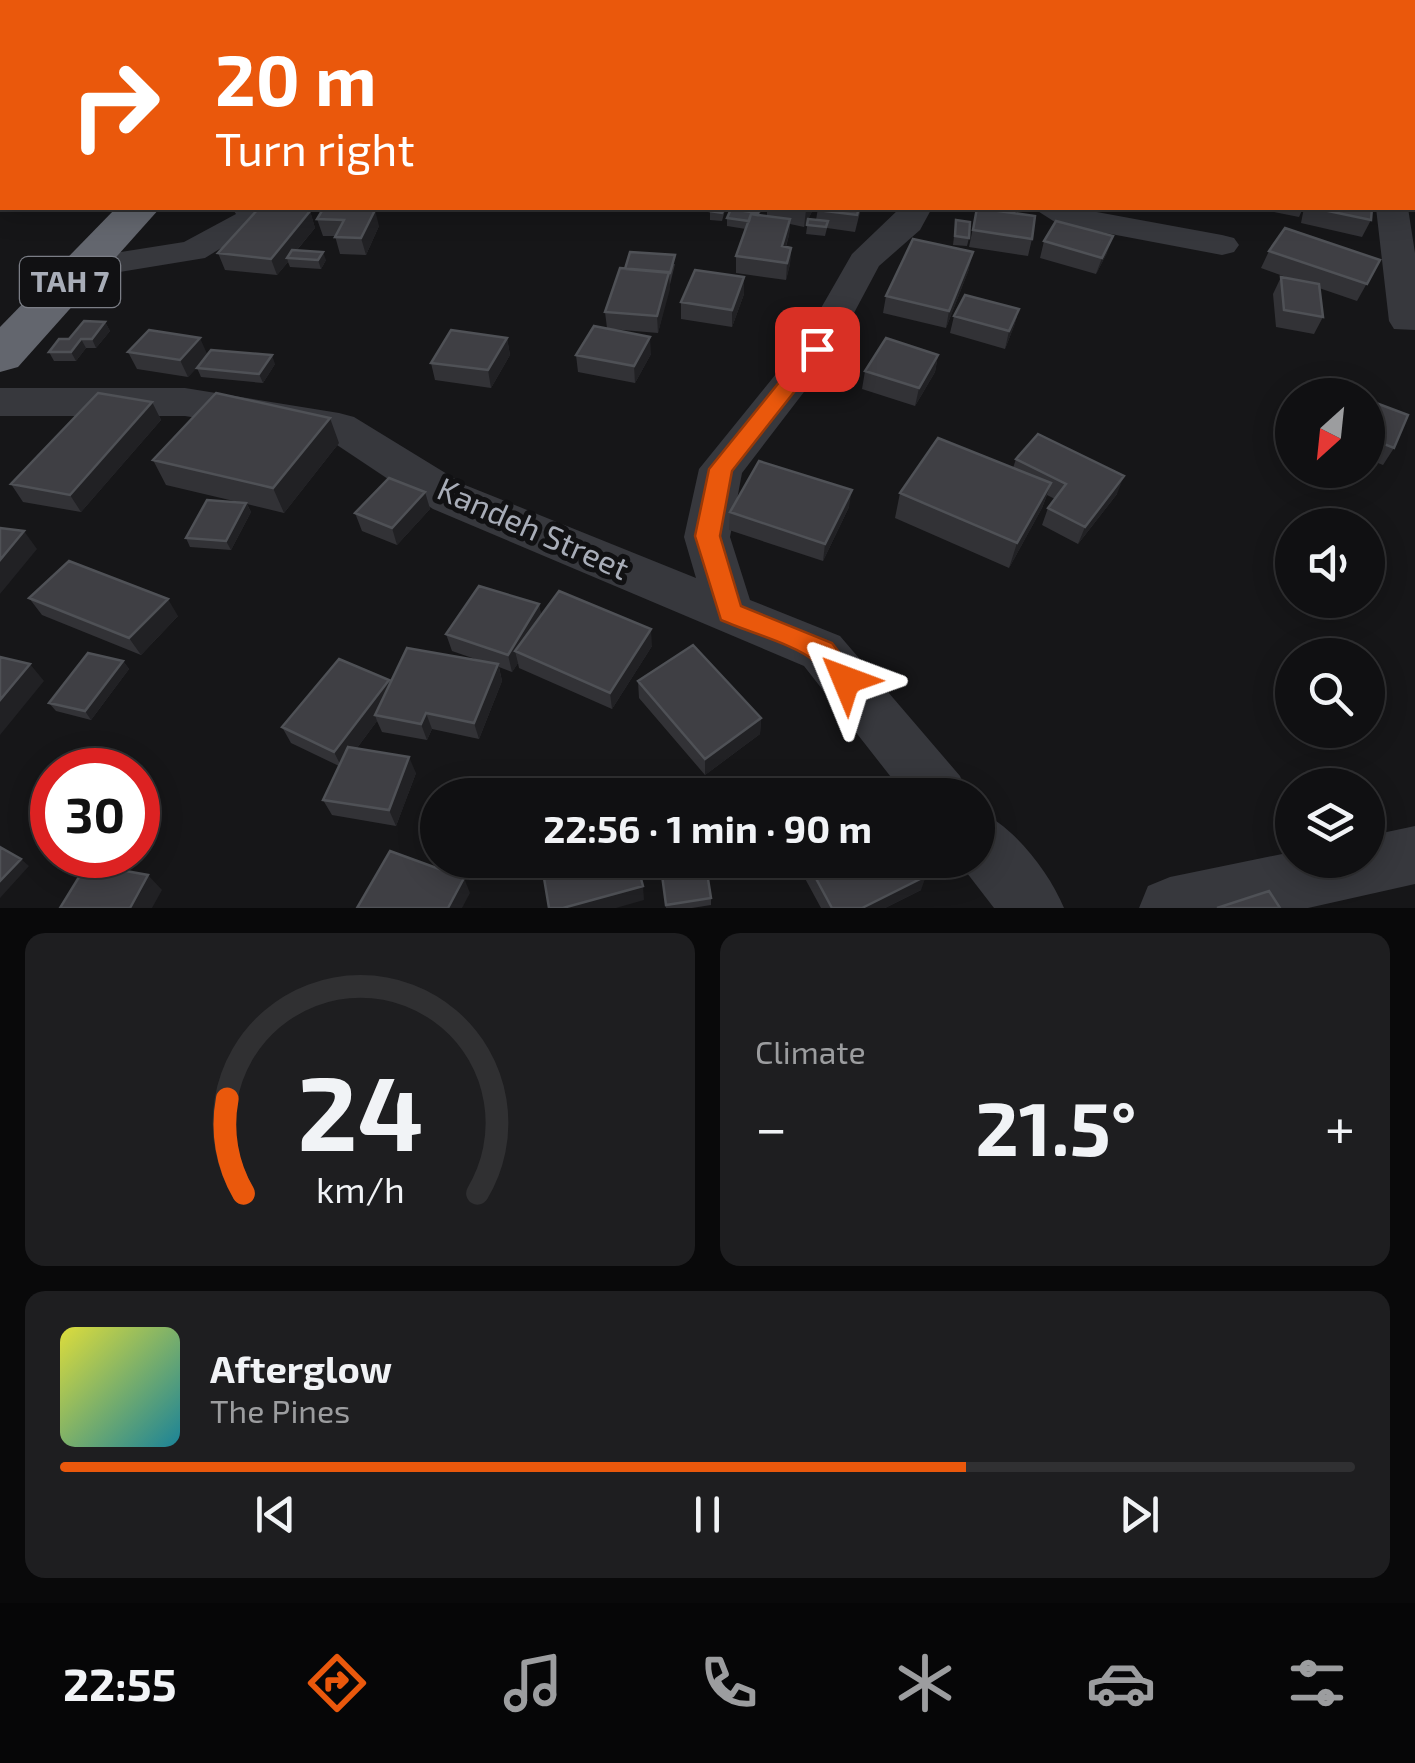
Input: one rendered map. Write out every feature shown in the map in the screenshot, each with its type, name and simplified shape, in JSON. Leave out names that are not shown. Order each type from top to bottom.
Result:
[{"type":"highway","name":"TAH 7","points":[[4,346],[137,210]]},
{"type":"street","points":[[82,268],[193,251],[257,216],[250,210]]},
{"type":"street","points":[[730,613],[707,536],[721,469],[817,349],[864,261],[908,223],[915,210]]},
{"type":"street","points":[[1054,210],[1222,244]]},
{"type":"street","points":[[1392,210],[1407,321]]},
{"type":"street","name":"Kandeh Street","points":[[0,402],[185,402],[339,427],[449,497],[822,651],[926,778]]},
{"type":"street","points":[[1170,908],[1415,855]]},
{"type":"street","points":[[995,861],[1033,908]]},
{"type":"building","points":[[257,210],[310,211],[271,259],[218,253]]},
{"type":"building","points":[[322,210],[375,210],[361,238],[335,237],[344,220],[317,219]]},
{"type":"building","points":[[731,210],[758,213],[751,214],[749,221],[727,218]]},
{"type":"building","points":[[817,210],[858,210],[857,215]]},
{"type":"building","points":[[977,210],[1035,216],[1032,239],[973,230]]},
{"type":"building","points":[[1324,210],[1372,210],[1371,220]]},
{"type":"building","points":[[751,214],[790,219],[782,246],[791,248],[787,263],[736,256]]},
{"type":"building","points":[[808,219],[828,221],[826,227],[807,225]]},
{"type":"building","points":[[956,220],[970,222],[969,238],[955,236]]},
{"type":"building","points":[[1056,221],[1113,236],[1102,258],[1044,241]]},
{"type":"building","points":[[1285,228],[1380,260],[1367,284],[1269,251]]},
{"type":"building","points":[[913,239],[973,252],[949,311],[886,296]]},
{"type":"building","points":[[292,250],[323,252],[318,260],[287,258]]},
{"type":"building","points":[[630,252],[675,255],[670,273],[625,269]]},
{"type":"building","points":[[620,268],[669,272],[657,316],[605,312]]},
{"type":"building","points":[[695,270],[744,277],[732,310],[681,302]]},
{"type":"building","points":[[1281,277],[1319,284],[1323,317],[1284,310]]},
{"type":"building","points":[[965,295],[1019,309],[1009,331],[954,316]]},
{"type":"building","points":[[84,321],[105,322],[92,339],[81,339],[71,352],[49,352],[59,339],[69,339]]},
{"type":"building","points":[[594,326],[650,337],[634,366],[576,355]]},
{"type":"building","points":[[149,330],[200,338],[180,360],[128,352]]},
{"type":"building","points":[[451,330],[507,338],[488,370],[431,363]]},
{"type":"building","points":[[886,338],[938,355],[919,388],[865,371]]},
{"type":"building","points":[[211,350],[272,355],[259,374],[197,368]]},
{"type":"building","points":[[98,393],[152,402],[70,495],[11,484]]},
{"type":"building","points":[[216,393],[330,418],[273,488],[153,460]]},
{"type":"building","points":[[1385,406],[1408,415],[1394,448],[1385,445]]},
{"type":"building","points":[[1038,434],[1124,476],[1085,527],[1048,508],[1066,484],[1016,459]]},
{"type":"building","points":[[938,438],[1051,483],[1017,543],[900,493]]},
{"type":"building","points":[[759,461],[852,490],[825,544],[730,512]]},
{"type":"building","points":[[389,478],[425,492],[392,528],[355,513]]},
{"type":"building","points":[[207,500],[246,503],[226,541],[186,538]]},
{"type":"building","points":[[0,528],[24,531],[0,560]]},
{"type":"building","points":[[69,561],[168,599],[129,638],[29,598]]},
{"type":"building","points":[[479,586],[539,604],[508,655],[446,634]]},
{"type":"building","points":[[559,591],[651,629],[610,693],[515,651]]},
{"type":"building","points":[[693,645],[761,718],[705,759],[638,681]]},
{"type":"building","points":[[407,648],[498,664],[474,723],[426,713],[421,724],[375,715]]},
{"type":"building","points":[[88,653],[123,661],[85,711],[49,703]]},
{"type":"building","points":[[0,657],[30,664],[0,700]]},
{"type":"building","points":[[339,659],[389,680],[334,752],[282,727]]},
{"type":"building","points":[[348,747],[409,757],[389,810],[323,800]]},
{"type":"building","points":[[0,847],[21,859],[0,881]]},
{"type":"building","points":[[390,851],[420,862],[420,878],[464,878],[448,908],[357,908]]},
{"type":"building","points":[[78,878],[146,878],[130,908],[60,908]]},
{"type":"building","points":[[544,878],[641,878],[643,886],[563,908],[549,908]]},
{"type":"building","points":[[662,878],[708,878],[711,898],[666,905]]},
{"type":"building","points":[[816,878],[922,878],[862,908],[832,908]]},
{"type":"building","points":[[1269,891],[1280,908],[1217,908]]},
{"type":"route","points":[[817,349],[721,469],[707,536],[730,613],[822,651],[846,680]]}]
